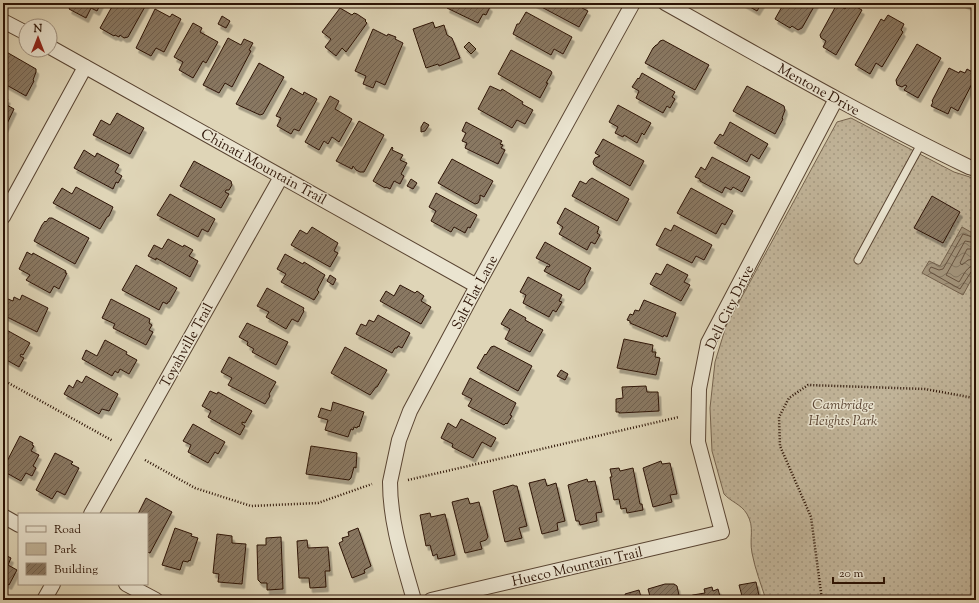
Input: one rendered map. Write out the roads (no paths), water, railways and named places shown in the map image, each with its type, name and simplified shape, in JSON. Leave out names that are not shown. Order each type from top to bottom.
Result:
[{"type":"street","name":"Salt Flat Lane","points":[[414,600],[393,526],[390,482],[399,440],[410,411],[633,3]]},
{"type":"street","name":"Mentone Drive","points":[[665,3],[836,99],[921,144],[976,169]]},
{"type":"street","points":[[3,21],[18,29]]},
{"type":"street","name":"Chinati Mountain Trail","points":[[58,52],[477,286]]},
{"type":"street","points":[[3,217],[85,67]]},
{"type":"street","name":"Dell City Drive","points":[[722,532],[698,442],[699,389],[708,342],[836,99]]},
{"type":"street","name":"Toyahville Trail","points":[[92,513],[282,177]]},
{"type":"street","points":[[3,516],[18,524]]},
{"type":"street","name":"Hueco Mountain Trail","points":[[432,600],[722,532]]},
{"type":"street","points":[[44,600],[52,585]]},
{"type":"street","points":[[128,585],[156,600]]},
{"type":"lane","points":[[858,260],[921,144]]},
{"type":"water","points":[[962,227],[976,235],[976,271],[963,295],[922,273],[929,261],[940,266]]},
{"type":"park label","name":"Cambridge Heights Park","points":[[843,412]]}]
